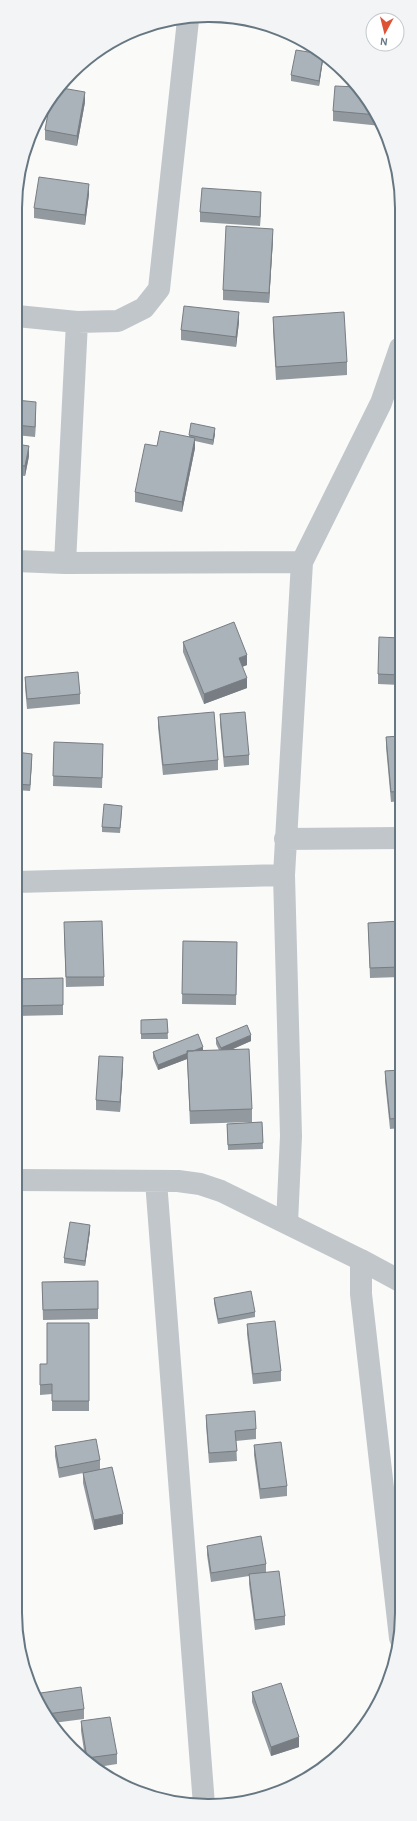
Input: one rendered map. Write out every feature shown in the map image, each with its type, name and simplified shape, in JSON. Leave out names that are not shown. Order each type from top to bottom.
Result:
[{"type":"street","points":[[22,317],[77,322],[118,321],[144,308],[159,289],[188,23]]},
{"type":"street","points":[[65,563],[77,322]]},
{"type":"street","points":[[287,1223],[291,1136],[284,875],[302,562],[381,402],[395,362]]},
{"type":"street","points":[[22,561],[65,563],[302,562]]},
{"type":"street","points":[[285,839],[395,838]]},
{"type":"street","points":[[22,882],[284,875]]},
{"type":"street","points":[[22,1180],[156,1181],[200,1184],[221,1191],[395,1278]]},
{"type":"street","points":[[156,1181],[204,1799]]},
{"type":"street","points":[[361,1260],[361,1294],[395,1594]]},
{"type":"building","points":[[296,50],[311,52],[322,61],[319,81],[291,75]]},
{"type":"building","points":[[335,86],[350,87],[370,114],[333,111]]},
{"type":"building","points":[[66,89],[85,92],[77,136],[45,130],[48,113]]},
{"type":"building","points":[[39,177],[89,184],[85,215],[34,208]]},
{"type":"building","points":[[202,188],[261,192],[260,217],[200,212]]},
{"type":"building","points":[[226,226],[273,229],[269,293],[223,290]]},
{"type":"building","points":[[184,306],[239,312],[236,337],[181,330]]},
{"type":"building","points":[[344,312],[347,362],[276,367],[273,317]]},
{"type":"building","points":[[22,401],[36,402],[35,427],[22,426]]},
{"type":"building","points":[[191,423],[215,428],[213,440],[189,435]]},
{"type":"building","points":[[160,431],[195,438],[182,502],[135,492],[145,444],[157,446]]},
{"type":"building","points":[[22,445],[29,446],[25,466],[22,466]]},
{"type":"building","points":[[234,622],[247,655],[239,658],[247,678],[204,694],[183,642]]},
{"type":"building","points":[[379,637],[395,638],[395,675],[378,674]]},
{"type":"building","points":[[78,672],[80,694],[27,699],[25,677]]},
{"type":"building","points":[[214,712],[218,760],[163,765],[158,717]]},
{"type":"building","points":[[245,712],[249,755],[224,757],[220,714]]},
{"type":"building","points":[[395,736],[395,792],[391,792],[386,737]]},
{"type":"building","points":[[54,742],[103,744],[102,778],[53,776]]},
{"type":"building","points":[[22,753],[32,754],[30,785],[22,784]]},
{"type":"building","points":[[104,804],[122,806],[120,828],[102,827]]},
{"type":"building","points":[[102,921],[104,977],[66,977],[64,922]]},
{"type":"building","points":[[395,921],[395,967],[370,968],[368,923]]},
{"type":"building","points":[[183,941],[237,942],[236,995],[182,994]]},
{"type":"building","points":[[63,978],[63,1005],[22,1006],[22,979]]},
{"type":"building","points":[[167,1019],[168,1033],[141,1034],[141,1020]]},
{"type":"building","points":[[247,1025],[251,1035],[221,1048],[216,1038]]},
{"type":"building","points":[[198,1034],[203,1047],[193,1051],[187,1051],[188,1053],[158,1065],[153,1052]]},
{"type":"building","points":[[249,1049],[252,1109],[190,1111],[187,1051]]},
{"type":"building","points":[[99,1056],[123,1057],[120,1102],[96,1100]]},
{"type":"building","points":[[395,1070],[395,1118],[390,1119],[385,1071]]},
{"type":"building","points":[[262,1122],[263,1143],[228,1145],[227,1124]]},
{"type":"building","points":[[70,1222],[90,1225],[85,1261],[64,1258]]},
{"type":"building","points":[[98,1281],[98,1309],[43,1310],[42,1282]]},
{"type":"building","points":[[251,1291],[255,1312],[218,1319],[214,1298]]},
{"type":"building","points":[[275,1321],[281,1371],[253,1374],[247,1324]]},
{"type":"building","points":[[47,1323],[89,1323],[89,1401],[52,1401],[52,1384],[40,1385],[40,1364],[47,1364]]},
{"type":"building","points":[[255,1411],[256,1429],[235,1431],[237,1451],[209,1453],[206,1415]]},
{"type":"building","points":[[96,1439],[100,1460],[59,1468],[55,1446]]},
{"type":"building","points":[[281,1442],[287,1486],[260,1489],[254,1445]]},
{"type":"building","points":[[112,1467],[123,1514],[94,1520],[83,1473]]},
{"type":"building","points":[[261,1536],[266,1564],[211,1573],[207,1546]]},
{"type":"building","points":[[279,1571],[285,1616],[255,1620],[249,1574]]},
{"type":"building","points":[[281,1683],[299,1737],[271,1747],[252,1692]]},
{"type":"building","points":[[81,1687],[84,1709],[51,1713],[40,1693]]},
{"type":"building","points":[[110,1717],[117,1754],[92,1757],[86,1753],[81,1721]]}]
